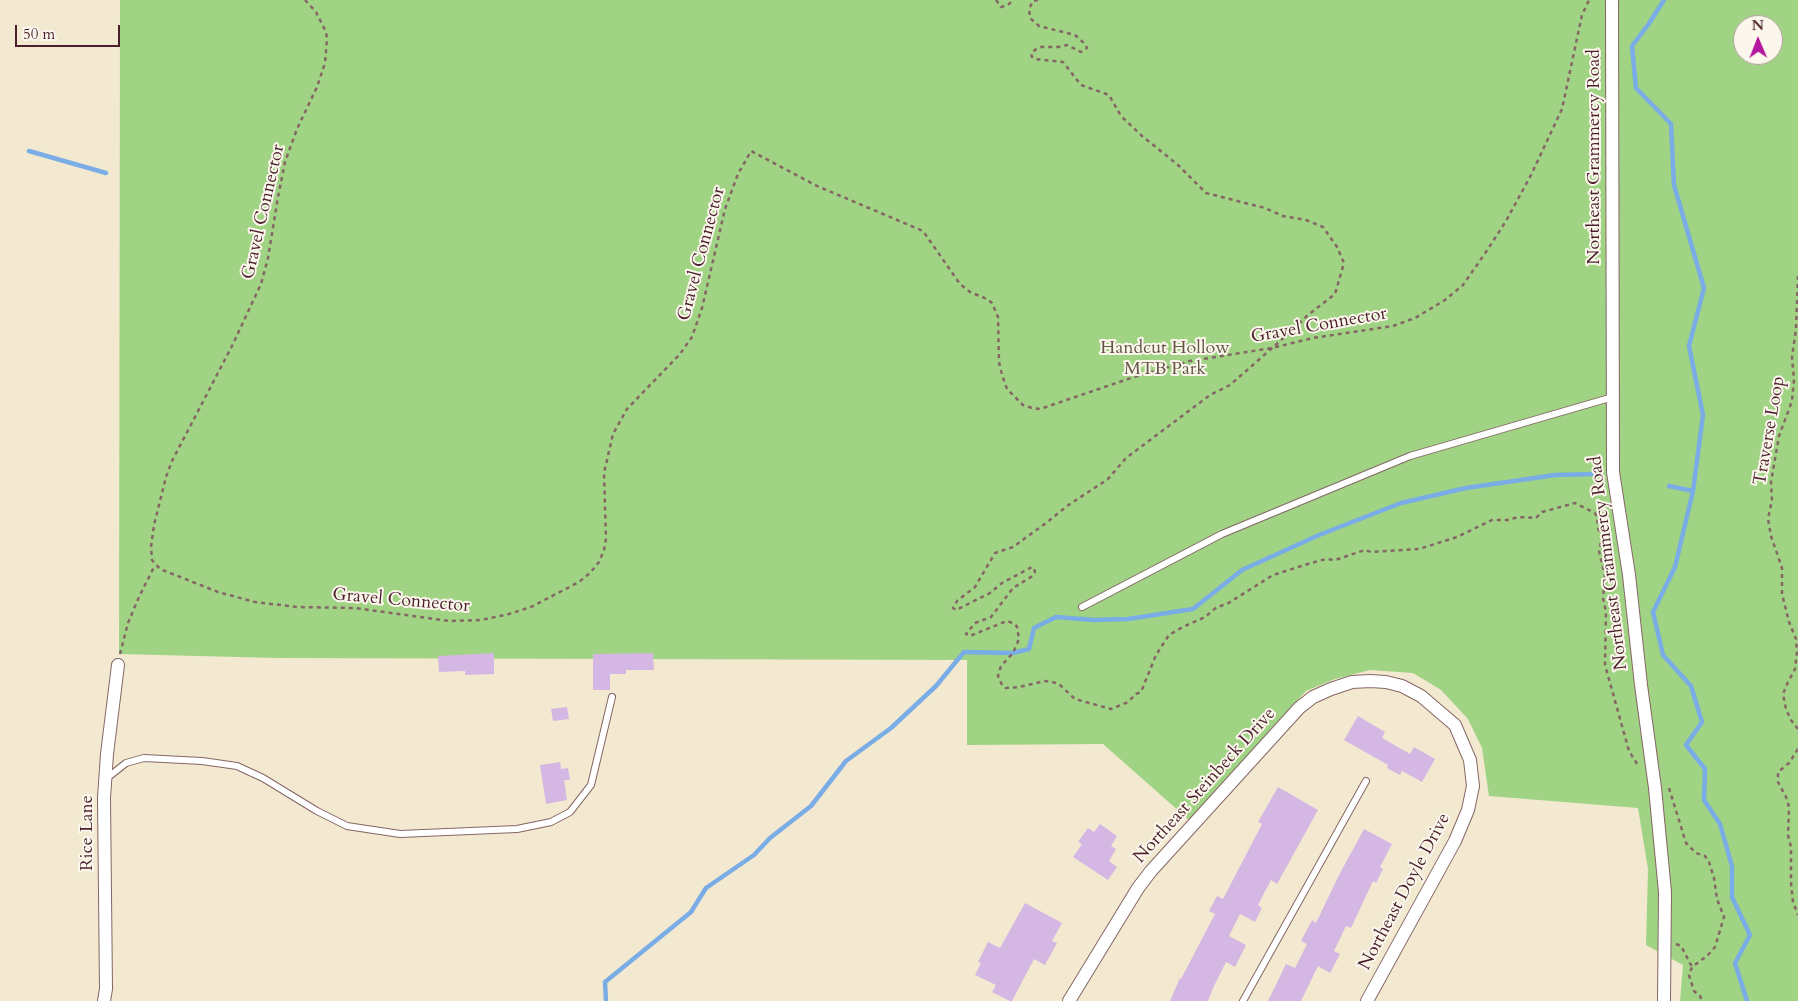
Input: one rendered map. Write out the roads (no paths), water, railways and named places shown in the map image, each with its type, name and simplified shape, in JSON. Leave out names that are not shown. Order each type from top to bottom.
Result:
[{"type":"street","name":"Northeast Grammercy Road","points":[[1612,0],[1613,472],[1629,574],[1655,788],[1665,892],[1664,1001]]},
{"type":"street","name":"Rice Lane","points":[[104,1001],[106,989],[104,798],[118,665]]},
{"type":"street","name":"Northeast Steinbeck Drive","points":[[1069,1001],[1138,888],[1151,871],[1299,708],[1312,697],[1352,682],[1386,682],[1402,686],[1421,696]]},
{"type":"street","name":"Northeast Doyle Drive","points":[[1366,1001],[1455,841],[1468,810],[1473,786],[1470,760],[1454,725],[1421,696]]},
{"type":"lane","points":[[1082,607],[1222,534],[1410,456],[1613,397]]},
{"type":"lane","points":[[106,778],[126,763],[144,758],[202,761],[237,766],[263,778],[317,811],[347,826],[400,834],[518,829],[551,822],[570,812],[591,785],[612,697]]},
{"type":"lane","points":[[1242,1001],[1366,781]]},
{"type":"waterway","points":[[1664,0],[1632,46],[1636,88],[1671,124],[1674,185],[1704,288],[1689,346],[1703,415],[1693,491],[1675,567],[1653,612],[1663,655],[1691,686],[1702,722],[1686,745],[1705,769],[1704,800],[1720,824],[1732,866],[1732,897],[1750,935],[1735,963],[1747,1001]]},
{"type":"waterway","points":[[29,151],[106,173]]},
{"type":"waterway","points":[[606,1001],[605,982],[691,912],[706,888],[754,855],[770,838],[811,806],[846,761],[891,728],[936,686],[964,652],[1013,653],[1029,649],[1034,628],[1056,617],[1094,620],[1128,619],[1193,609],[1242,570],[1319,535],[1401,503],[1466,488],[1555,475],[1594,474]]},
{"type":"waterway","points":[[1669,486],[1693,491]]},
{"type":"park label","name":"Handcut Hollow MTB Park","points":[[1165,359]]}]
